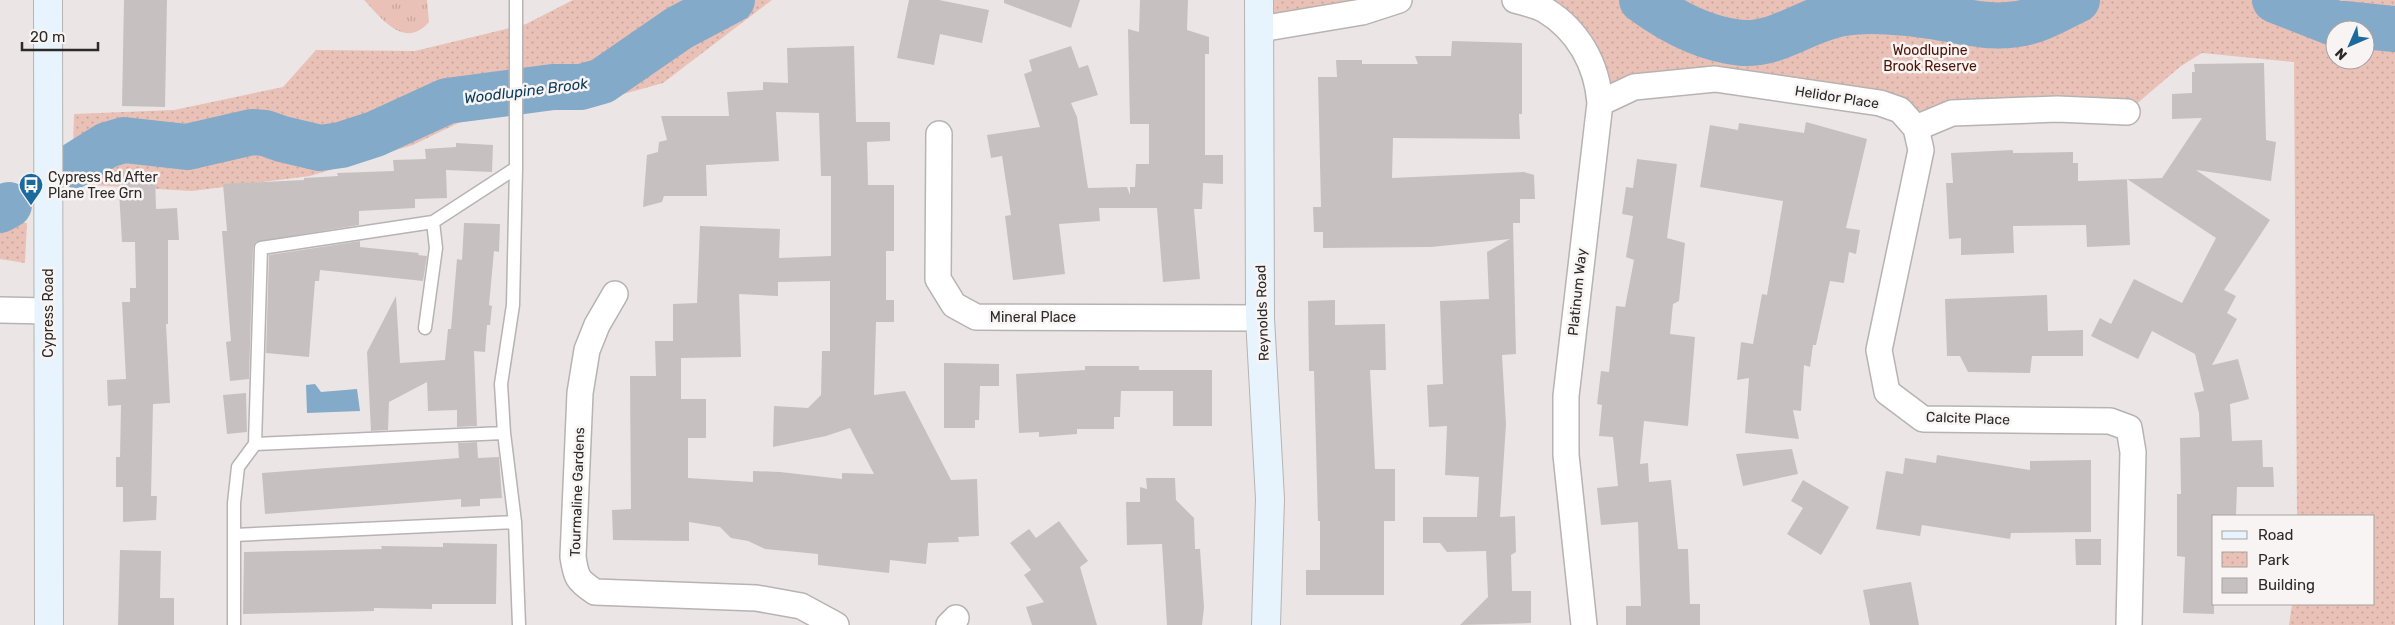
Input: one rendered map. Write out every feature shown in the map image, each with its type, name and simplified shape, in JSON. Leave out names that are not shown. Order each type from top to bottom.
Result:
[{"type":"street","name":"Cypress Road","points":[[48,0],[50,625]]},
{"type":"street","name":"Reynolds Road","points":[[1259,0],[1260,318],[1270,499],[1266,625]]},
{"type":"street","points":[[1260,29],[1362,12],[1398,0]]},
{"type":"street","name":"Platinum Way","points":[[1515,0],[1543,9],[1569,28],[1588,56],[1599,93],[1566,396],[1566,455],[1584,625]]},
{"type":"street","name":"Helidor Place","points":[[1599,93],[1634,87],[1715,79],[1752,83],[1880,103],[1900,110],[1916,128]]},
{"type":"street","points":[[1916,128],[1952,113],[2057,109],[2127,112]]},
{"type":"street","name":"Calcite Place","points":[[1916,128],[1922,150],[1878,350],[1887,392],[1923,419],[2110,421],[2130,428],[2133,452],[2129,625]]},
{"type":"street","name":"Mineral Place","points":[[939,134],[938,279],[954,305],[976,317],[1260,318]]},
{"type":"street","name":"Tourmaline Gardens","points":[[615,294],[597,325],[587,350],[580,393],[573,557],[576,576],[582,584],[595,592],[756,598],[801,606],[836,625]]},
{"type":"street","points":[[0,310],[48,310]]},
{"type":"lane","points":[[516,0],[516,168],[513,306],[501,384],[504,433],[515,522],[518,625]]},
{"type":"lane","points":[[234,625],[234,503],[238,467],[255,444],[261,248],[433,222],[516,168]]},
{"type":"lane","points":[[425,328],[436,248],[433,222]]},
{"type":"lane","points":[[255,444],[504,433]]},
{"type":"lane","points":[[234,535],[515,522]]},
{"type":"green space","points":[[364,0],[427,0],[429,22],[420,30],[411,33],[394,29]]},
{"type":"green space","points":[[573,0],[772,0],[663,83],[566,110],[483,111],[413,145],[310,176],[192,191],[72,184],[74,114],[174,110],[283,87],[316,50],[415,51],[526,24]]},
{"type":"green space","points":[[1259,0],[1399,0],[1260,29]]},
{"type":"green space","name":"Woodlupine Brook Reserve","points":[[1515,0],[2395,0],[2395,625],[2289,625],[2292,605],[2375,605],[2375,515],[2297,515],[2294,62],[2202,53],[2181,66],[2127,112],[1916,128],[1900,110],[1715,79],[1598,83],[1588,56]]},
{"type":"green space","points":[[0,217],[27,223],[25,263],[0,259]]},
{"type":"water","points":[[315,384],[321,392],[357,389],[360,411],[307,413],[306,385]]},
{"type":"building","points":[[124,0],[167,0],[165,107],[122,106]]},
{"type":"building","points":[[909,0],[939,0],[989,10],[982,43],[940,34],[934,65],[897,58]]},
{"type":"building","points":[[1004,0],[1080,0],[1071,28],[1004,3]]},
{"type":"building","points":[[1140,0],[1188,0],[1187,30],[1209,37],[1209,54],[1205,54],[1205,155],[1223,155],[1223,184],[1203,183],[1202,209],[1194,209],[1200,279],[1163,282],[1157,208],[1099,208],[1100,221],[1059,224],[1065,274],[1013,280],[1005,216],[1011,215],[1002,156],[991,158],[987,135],[1040,127],[1024,74],[1032,71],[1029,60],[1071,46],[1079,68],[1088,65],[1098,95],[1071,103],[1077,117],[1088,188],[1127,187],[1130,195],[1130,187],[1135,187],[1136,164],[1149,164],[1149,124],[1130,124],[1128,29],[1139,32]]},
{"type":"building","points":[[1452,41],[1522,43],[1522,114],[1519,114],[1520,139],[1393,138],[1392,178],[1524,172],[1534,175],[1535,199],[1520,199],[1520,223],[1513,223],[1516,354],[1502,355],[1506,424],[1500,517],[1515,516],[1516,552],[1511,555],[1512,591],[1531,591],[1531,623],[1460,625],[1488,597],[1486,551],[1447,552],[1440,543],[1423,543],[1423,517],[1477,517],[1479,477],[1445,475],[1447,426],[1429,427],[1427,385],[1443,384],[1440,301],[1489,299],[1487,252],[1510,239],[1431,247],[1323,248],[1323,232],[1314,232],[1313,207],[1321,207],[1318,77],[1337,77],[1336,60],[1362,60],[1362,64],[1418,64],[1415,56],[1451,56]]},
{"type":"building","points":[[854,46],[856,122],[890,122],[890,141],[867,142],[868,185],[894,185],[894,251],[886,251],[886,300],[894,300],[894,322],[876,322],[874,395],[905,391],[951,480],[977,479],[979,536],[958,537],[959,542],[928,543],[926,564],[890,560],[889,573],[818,565],[818,554],[765,549],[748,541],[731,538],[720,527],[689,522],[689,541],[613,540],[612,510],[631,509],[630,376],[656,376],[655,341],[673,341],[673,304],[697,303],[700,226],[780,229],[779,258],[831,256],[831,176],[821,176],[819,113],[776,112],[779,161],[706,165],[707,196],[664,196],[662,202],[643,207],[647,155],[658,152],[659,142],[667,140],[661,116],[729,116],[727,92],[763,90],[763,82],[788,83],[787,48]],"holes":[[[830,281],[830,351],[822,351],[821,395],[808,408],[774,406],[773,447],[826,436],[850,428],[874,474],[842,473],[842,479],[753,471],[753,482],[688,478],[688,438],[706,438],[706,399],[681,399],[681,358],[741,357],[739,294],[778,296],[778,282]]]},
{"type":"building","points":[[2264,63],[2266,140],[2276,142],[2271,181],[2196,170],[2270,220],[2224,290],[2236,296],[2227,313],[2237,319],[2212,365],[2238,359],[2249,399],[2230,404],[2232,441],[2262,440],[2263,467],[2273,467],[2274,487],[2237,487],[2236,515],[2212,515],[2212,605],[2214,605],[2214,614],[2183,613],[2185,557],[2177,556],[2177,494],[2181,494],[2180,438],[2200,437],[2199,413],[2194,393],[2204,391],[2195,354],[2152,331],[2138,359],[2091,336],[2100,318],[2111,324],[2134,279],[2182,303],[2216,238],[2127,179],[2162,178],[2202,118],[2172,119],[2172,94],[2192,93],[2192,72],[2195,72],[2194,64]]},
{"type":"building","points":[[1806,122],[1867,139],[1846,228],[1860,230],[1856,254],[1849,252],[1844,283],[1830,281],[1816,345],[1813,345],[1810,367],[1804,365],[1801,411],[1793,410],[1799,439],[1745,433],[1749,378],[1737,380],[1741,342],[1753,344],[1762,294],[1767,295],[1783,201],[1700,187],[1710,125],[1738,130],[1739,123],[1804,133]]},
{"type":"building","points":[[456,143],[493,145],[492,172],[446,170],[447,198],[415,199],[415,208],[359,211],[359,225],[256,242],[253,248],[249,379],[230,381],[226,342],[231,341],[222,231],[227,231],[223,184],[304,180],[304,178],[338,176],[337,173],[394,171],[393,160],[426,159],[425,149],[456,147]]},
{"type":"building","points":[[2013,150],[2013,153],[2073,152],[2073,163],[2078,163],[2078,181],[2127,179],[2130,245],[2087,247],[2086,225],[2013,226],[2014,253],[1961,255],[1961,238],[1949,239],[1946,183],[1953,183],[1951,153]]},
{"type":"building","points":[[1637,159],[1677,164],[1667,238],[1685,243],[1679,301],[1673,304],[1670,334],[1695,337],[1688,426],[1644,421],[1640,464],[1648,463],[1649,482],[1671,480],[1678,549],[1688,549],[1690,604],[1700,604],[1700,625],[1626,625],[1626,606],[1641,606],[1638,522],[1601,525],[1597,488],[1618,486],[1613,437],[1599,436],[1602,405],[1597,404],[1601,371],[1609,372],[1616,306],[1625,307],[1634,260],[1626,257],[1633,216],[1622,214],[1626,187],[1633,188]]},
{"type":"building","points":[[155,173],[156,209],[177,208],[179,240],[168,240],[168,324],[166,324],[170,403],[153,404],[151,496],[157,496],[156,520],[123,522],[123,487],[116,487],[116,457],[120,457],[121,405],[108,406],[107,380],[126,379],[122,302],[130,302],[130,288],[136,288],[135,242],[122,242],[118,175]]},
{"type":"building","points":[[464,223],[500,224],[499,252],[494,251],[489,305],[492,306],[490,325],[487,325],[485,352],[474,351],[477,426],[457,427],[457,410],[428,411],[427,382],[389,402],[388,430],[371,431],[367,352],[396,296],[400,363],[445,360],[448,329],[451,329],[457,259],[462,260]]},
{"type":"building","points":[[360,241],[360,247],[419,253],[418,255],[427,256],[423,281],[320,270],[319,281],[315,281],[309,357],[266,353],[269,255]]},
{"type":"building","points":[[2047,295],[2048,331],[2083,330],[2083,356],[2032,356],[2030,373],[1968,372],[1960,356],[1947,356],[1945,299]]},
{"type":"building","points":[[1335,300],[1335,325],[1385,324],[1386,370],[1370,370],[1375,469],[1395,469],[1395,521],[1384,521],[1384,595],[1306,595],[1306,570],[1320,570],[1314,371],[1309,371],[1308,301]]},
{"type":"building","points":[[944,363],[999,364],[999,386],[980,386],[979,420],[975,420],[975,428],[944,428]]},
{"type":"building","points":[[1085,366],[1139,366],[1139,370],[1212,370],[1212,426],[1173,426],[1173,391],[1121,391],[1120,417],[1114,417],[1114,429],[1077,429],[1077,434],[1039,437],[1039,432],[1019,433],[1016,374],[1085,370]]},
{"type":"building","points":[[246,393],[247,432],[227,434],[223,395]]},
{"type":"building","points":[[477,442],[478,458],[499,457],[502,498],[480,499],[480,506],[461,507],[461,499],[265,514],[262,473],[459,458],[458,443]]},
{"type":"building","points":[[1792,449],[1798,474],[1743,486],[1736,454]]},
{"type":"building","points":[[1937,455],[2030,470],[2030,461],[2091,460],[2091,532],[2011,533],[2010,539],[1922,525],[1920,536],[1876,529],[1886,471],[1903,474],[1905,458],[1936,463]]},
{"type":"building","points":[[1146,478],[1175,478],[1176,500],[1194,518],[1195,549],[1200,549],[1204,608],[1202,625],[1167,625],[1162,544],[1127,545],[1126,502],[1140,502],[1140,487],[1147,489]]},
{"type":"building","points":[[1803,480],[1849,507],[1821,555],[1787,534],[1803,508],[1791,501]]},
{"type":"building","points":[[1059,521],[1088,561],[1080,567],[1097,625],[1032,625],[1026,607],[1044,602],[1024,575],[1031,570],[1010,543],[1029,529],[1036,538]]},
{"type":"building","points":[[2075,539],[2101,539],[2101,565],[2076,565]]},
{"type":"building","points":[[443,543],[497,544],[496,604],[432,604],[432,609],[374,608],[374,611],[243,614],[244,552],[382,549],[381,546],[443,547]]},
{"type":"building","points":[[120,550],[161,551],[160,598],[174,598],[174,625],[118,625]]},
{"type":"building","points":[[1911,582],[1919,625],[1870,625],[1863,590]]},
{"type":"waterway","name":"Woodlupine Brook","points":[[75,165],[107,145],[124,140],[187,147],[252,132],[265,133],[320,148],[341,145],[375,134],[447,101],[553,87],[581,87],[602,81],[679,28],[732,0]]},
{"type":"waterway","name":"Woodlupine Brook","points":[[1642,0],[1665,16],[1690,29],[1716,38],[1743,43],[1769,40],[1818,20],[1844,13],[1864,11],[1899,12],[1984,25],[2006,25],[2033,20],[2077,0]]},
{"type":"waterway","name":"Woodlupine Brook","points":[[2275,0],[2334,23],[2395,29]]},
{"type":"waterway","name":"Woodlupine Brook","points":[[0,210],[9,205]]},
{"type":"place","name":"Cypress Rd After Plane Tree Grn","points":[[31,206]]}]
